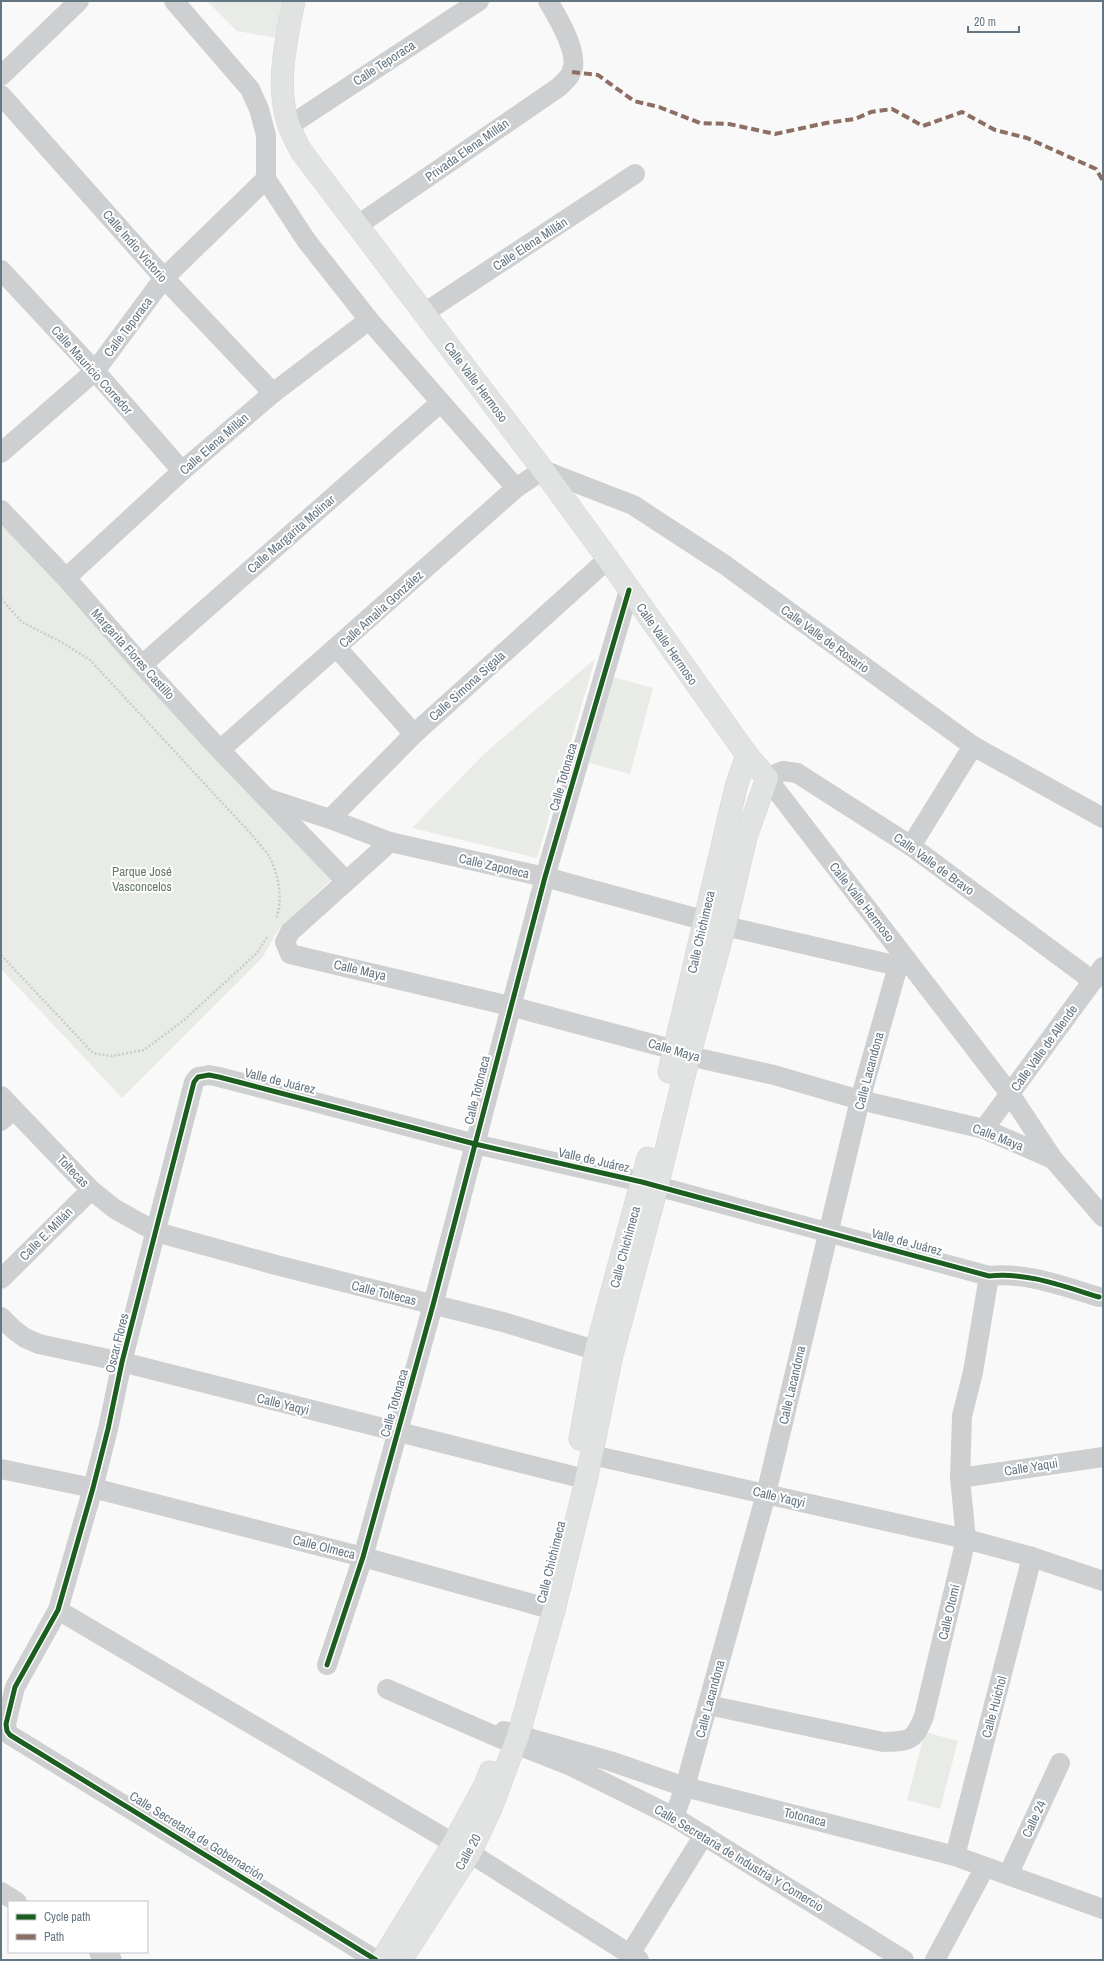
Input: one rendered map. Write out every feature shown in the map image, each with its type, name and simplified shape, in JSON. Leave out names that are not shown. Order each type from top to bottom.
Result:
[{"type":"main road","name":"Calle Valle Hermoso","points":[[294,1],[284,50],[284,101],[289,126],[301,151],[543,470],[608,558],[746,755],[766,778]]},
{"type":"main road","name":"Calle Chichimeca","points":[[547,1608],[573,1476],[604,1352],[650,1185],[682,1053],[704,920],[736,787],[746,755]]},
{"type":"main road","name":"Calle Chichimeca","points":[[682,1053],[725,926],[746,837],[766,778]]},
{"type":"main road","name":"Calle Chichimeca","points":[[510,1737],[592,1455],[604,1352]]},
{"type":"main road","name":"Calle 20","points":[[401,1960],[462,1848],[485,1785],[510,1737]]},
{"type":"main road","name":"Calle 20","points":[[382,1960],[462,1848]]},
{"type":"street","points":[[1,76],[79,1]]},
{"type":"street","points":[[174,1],[250,89],[259,109],[266,135],[266,178],[306,240],[369,320],[440,403],[516,488]]},
{"type":"street","name":"Calle Teporaca","points":[[289,126],[479,1]]},
{"type":"street","name":"Privada Elena Millán","points":[[358,225],[560,87],[572,72],[570,45],[563,24],[548,1]]},
{"type":"street","name":"Calle Indio Victorio","points":[[1,95],[164,278],[273,394]]},
{"type":"street","name":"Calle Elena Millán","points":[[424,313],[635,174]]},
{"type":"street","name":"Calle Teporaca","points":[[1,453],[95,371],[164,278],[266,178]]},
{"type":"street","name":"Calle Mauricio Corredor","points":[[1,270],[95,371],[182,471]]},
{"type":"street","name":"Calle Elena Millán","points":[[66,578],[182,471],[273,394],[369,320]]},
{"type":"street","name":"Calle Margarita Molinar","points":[[142,665],[440,403]]},
{"type":"street","name":"Calle Amalia González","points":[[220,750],[516,488],[543,470]]},
{"type":"street","name":"Calle Valle de Rosario","points":[[543,470],[633,505],[725,566],[973,746],[1103,818]]},
{"type":"street","name":"Margarita Flores Castillo","points":[[1,510],[66,578],[142,665],[220,750],[346,881]]},
{"type":"street","name":"Calle Simona Sigala","points":[[330,819],[414,734],[608,558]]},
{"type":"street","name":"Calle Totonaca","points":[[327,1665],[363,1557],[396,1432],[433,1305],[510,1006],[545,877],[629,590]]},
{"type":"street","points":[[336,648],[414,734]]},
{"type":"street","points":[[911,846],[973,746]]},
{"type":"street","name":"Calle Valle de Bravo","points":[[766,778],[783,771],[797,773],[911,846],[1098,974]]},
{"type":"street","name":"Calle Valle Hermoso","points":[[766,778],[899,959],[1010,1094],[1053,1159],[1103,1216]]},
{"type":"street","name":"Calle Zapoteca","points":[[266,798],[330,819],[390,842],[545,877],[725,926],[899,959]]},
{"type":"street","points":[[346,881],[390,842]]},
{"type":"street","name":"Calle Maya","points":[[346,881],[290,932],[285,942],[290,954],[510,1006],[860,1100],[984,1129],[1053,1159]]},
{"type":"street","name":"Calle Lacandona","points":[[674,1817],[686,1787],[766,1494],[860,1100],[899,959]]},
{"type":"street","name":"Calle Valle de Allende","points":[[984,1129],[1098,974]]},
{"type":"street","name":"Valle de Juárez","points":[[194,1082],[198,1077],[204,1075],[219,1077],[475,1144],[650,1185],[988,1276]]},
{"type":"street","name":"Oscar Flores","points":[[7,1731],[6,1724],[15,1687],[58,1610],[93,1488],[108,1429],[122,1362],[194,1082]]},
{"type":"street","name":"Toltecas","points":[[5,1109],[91,1190],[116,1209],[156,1232]]},
{"type":"street","name":"Calle E. Millán","points":[[1,1278],[91,1190]]},
{"type":"street","name":"Calle Toltecas","points":[[156,1232],[503,1322],[604,1352]]},
{"type":"street","points":[[988,1276],[1006,1274],[1030,1276],[1099,1297]]},
{"type":"street","name":"Calle Otomí","points":[[708,1705],[883,1742],[904,1741],[918,1733],[924,1716],[966,1540],[960,1478],[962,1416],[973,1372],[988,1276]]},
{"type":"street","name":"Calle Yaqyi","points":[[1,1317],[25,1338],[39,1344],[122,1362],[573,1476]]},
{"type":"street","name":"Calle Yaqyi","points":[[592,1455],[966,1540]]},
{"type":"street","name":"Calle Yaqui","points":[[960,1478],[1103,1457]]},
{"type":"street","name":"Calle Olmeca","points":[[1,1469],[93,1488],[363,1557],[547,1608]]},
{"type":"street","points":[[966,1540],[1032,1557],[1103,1582]]},
{"type":"street","name":"Calle Huichol","points":[[955,1856],[1032,1557]]},
{"type":"street","points":[[58,1610],[462,1848],[634,1957],[704,1834]]},
{"type":"street","points":[[387,1689],[510,1737]]},
{"type":"street","name":"Calle Secretaria de Gobernación","points":[[7,1731],[10,1735],[376,1960]]},
{"type":"street","name":"Totonaca","points":[[510,1737],[610,1761],[686,1787],[955,1856],[1103,1909]]},
{"type":"street","name":"Calle Secretaria de Industria Y Comercio","points":[[510,1737],[674,1817],[704,1834],[904,1960]]},
{"type":"street","name":"Calle 24","points":[[1008,1875],[1060,1763]]},
{"type":"street","points":[[935,1960],[985,1867]]},
{"type":"street","points":[[1,1892],[15,1901]]},
{"type":"street","points":[[101,1953],[112,1960]]},
{"type":"path","points":[[1,599],[22,622],[63,643],[90,660],[252,835],[271,860],[280,886],[279,912],[273,926]]},
{"type":"path","points":[[1,955],[93,1053],[112,1056],[144,1050],[184,1020],[257,953],[270,932]]},
{"type":"green space","points":[[207,1],[287,1],[278,38],[237,31]]},
{"type":"green space","name":"Parque José Vasconcelos","points":[[1,521],[333,878],[279,929],[262,958],[122,1098],[1,969]]},
{"type":"green space","points":[[595,659],[537,858],[412,828],[484,754]]},
{"type":"green space","points":[[613,677],[653,688],[630,774],[589,763]]},
{"type":"green space","points":[[925,1732],[958,1741],[940,1809],[907,1800]]},
{"type":"marked path","points":[[572,72],[598,75],[634,101],[659,107],[700,123],[729,124],[775,134],[826,123],[855,119],[871,112],[892,109],[923,126],[962,112],[995,130],[1027,138],[1096,169],[1103,181]]},
{"type":"cycle path","points":[[327,1665],[363,1557],[433,1305],[545,877],[629,590]]},
{"type":"cycle path","points":[[376,1960],[10,1735],[7,1731],[6,1724],[15,1687],[58,1610],[93,1488],[108,1429],[122,1362],[194,1082],[198,1077],[209,1075],[219,1077],[475,1144],[642,1182],[989,1276],[1003,1275],[1031,1278],[1058,1284],[1099,1297]]}]
